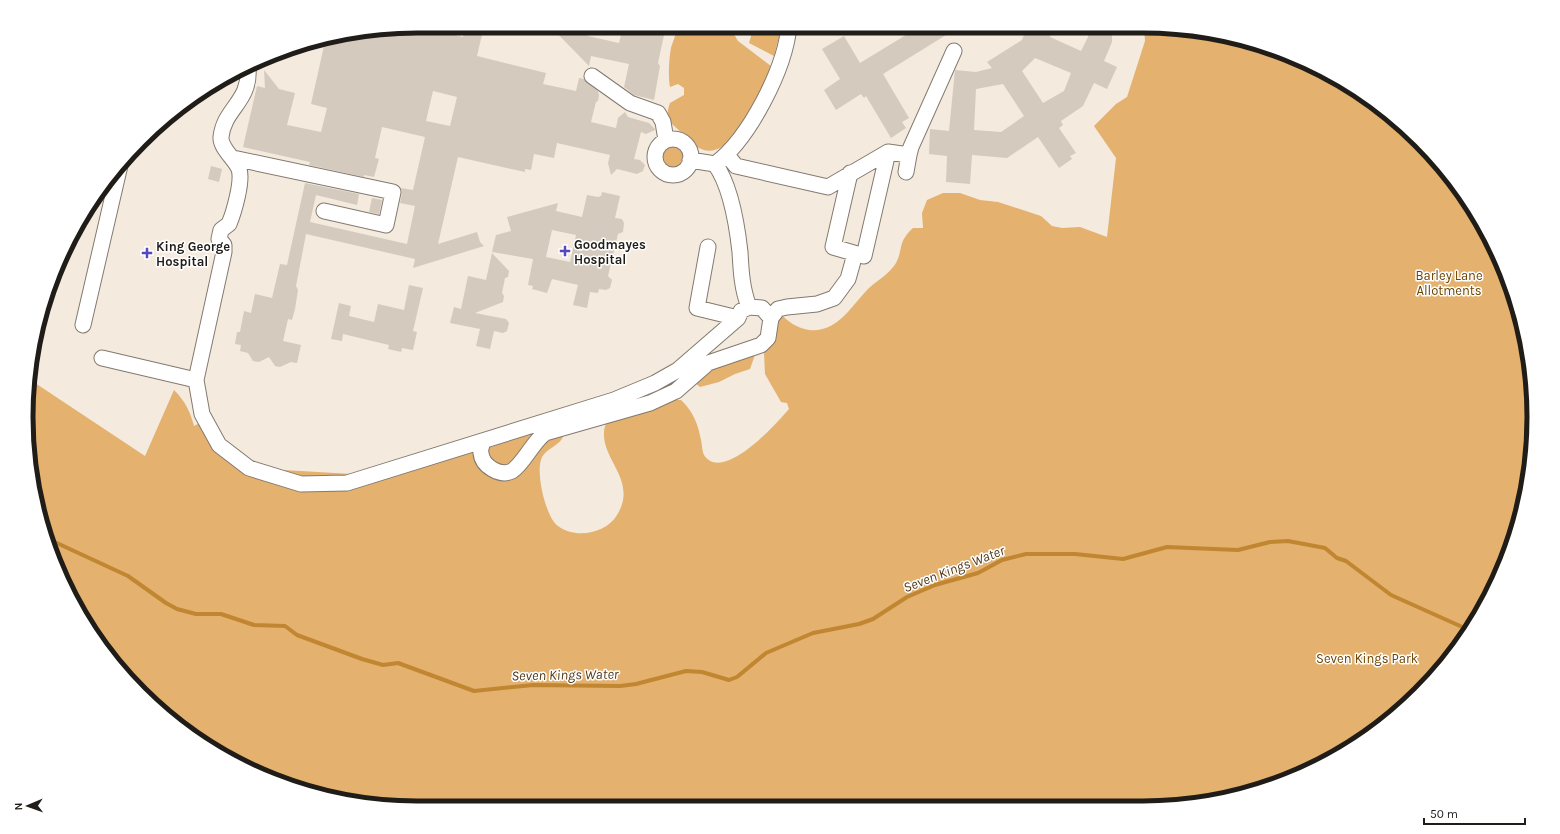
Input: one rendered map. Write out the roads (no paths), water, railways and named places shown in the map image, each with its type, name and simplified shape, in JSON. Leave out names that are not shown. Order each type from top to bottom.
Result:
[{"type":"lane","points":[[690,160],[715,164],[727,155],[759,109],[770,89],[779,65],[787,33]]},
{"type":"lane","points":[[906,172],[910,147],[954,51]]},
{"type":"lane","points":[[248,73],[244,95],[227,117],[221,135],[222,143],[233,158],[240,175],[235,204],[229,224],[221,230],[219,239],[224,245],[196,380],[202,414],[219,445],[249,468],[301,484],[347,483],[614,400],[655,383],[678,370],[738,318],[741,311],[749,306],[762,308],[771,318]]},
{"type":"lane","points":[[592,76],[630,103],[658,113],[663,122],[666,140]]},
{"type":"lane","points":[[677,139],[686,145],[691,155],[688,166],[680,173],[669,174],[664,172],[656,164],[655,154],[659,146],[666,140],[677,139]]},
{"type":"lane","points":[[727,155],[736,166],[828,187],[888,152],[909,155]]},
{"type":"lane","points":[[850,173],[833,247],[864,256],[888,152]]},
{"type":"lane","points":[[233,158],[393,192],[386,225],[324,211]]},
{"type":"lane","points":[[715,164],[723,176],[738,231],[744,295],[749,306]]},
{"type":"lane","points":[[83,325],[117,177]]},
{"type":"lane","points":[[708,247],[697,308],[738,318]]},
{"type":"lane","points":[[483,441],[480,453],[492,470],[501,473],[511,471],[538,439],[545,433],[650,403],[676,391],[708,363],[761,345],[768,338],[771,318],[778,309],[817,304],[834,298],[848,279],[855,254]]},
{"type":"lane","points":[[102,358],[196,380]]},
{"type":"waterway","name":"Seven Kings Water","points":[[54,542],[128,576],[177,609],[196,614],[221,614],[254,625],[285,626],[297,635],[362,659],[383,665],[398,663],[474,691],[533,685],[620,686],[636,684],[686,671],[702,672],[729,680],[737,677],[766,653],[813,633],[859,624],[873,619],[907,597],[935,585],[978,573],[1002,560],[1026,554],[1075,554],[1123,559],[1167,547],[1238,550],[1270,542],[1288,541],[1325,548],[1337,558],[1346,561],[1391,595],[1464,628]]},
{"type":"place","name":"Goodmayes Hospital","points":[[565,251]]},
{"type":"place","name":"King George Hospital","points":[[147,253]]},
{"type":"park label","name":"Barley Lane Allotments","points":[[1449,282]]},
{"type":"park label","name":"Seven Kings Park","points":[[1367,658]]}]
